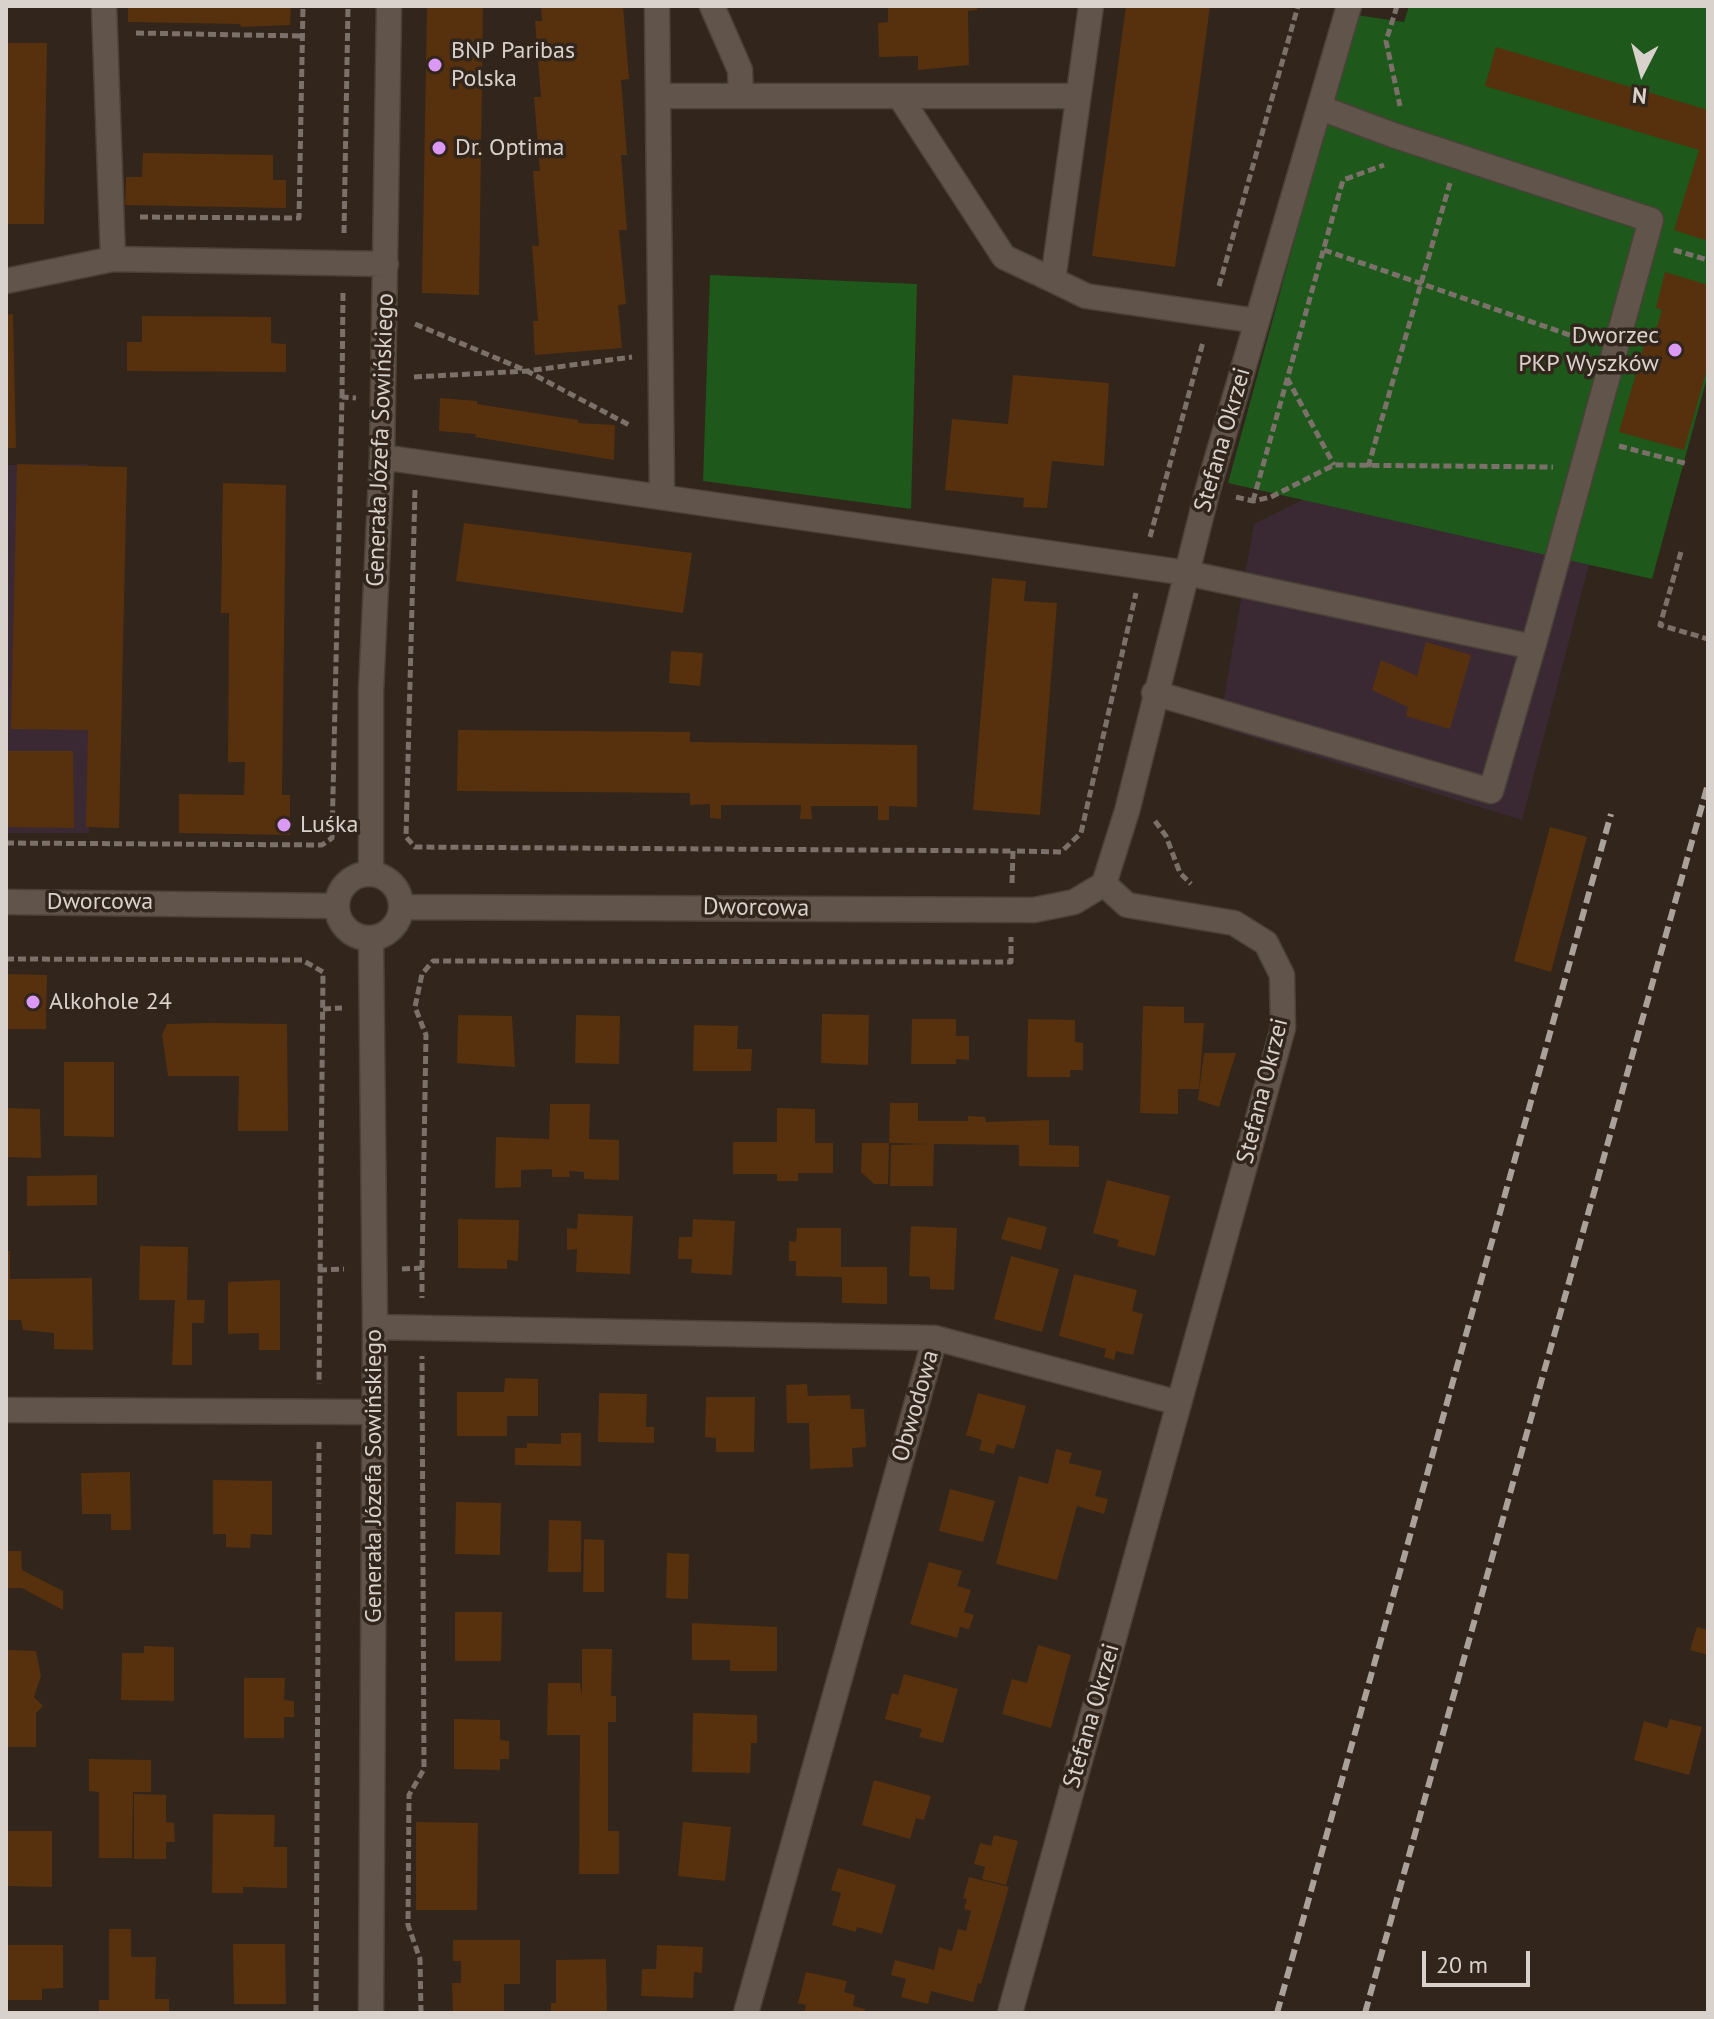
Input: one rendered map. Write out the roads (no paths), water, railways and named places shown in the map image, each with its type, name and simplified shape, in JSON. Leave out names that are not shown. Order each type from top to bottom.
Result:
[{"type":"street","points":[[104,6],[113,259]]},
{"type":"street","name":"Generała Józefa Sowińskiego","points":[[371,874],[371,691],[382,457],[380,398],[386,264],[389,6]]},
{"type":"street","points":[[657,6],[662,495]]},
{"type":"street","points":[[712,6],[740,70],[741,96]]},
{"type":"street","points":[[1053,280],[1091,6]]},
{"type":"street","name":"Stefana Okrzei","points":[[1010,2013],[1283,1028],[1282,975],[1266,943],[1234,923],[1127,905],[1104,884],[1127,811],[1154,693],[1257,321],[1349,6]]},
{"type":"street","points":[[659,96],[1078,96]]},
{"type":"street","points":[[900,97],[1004,257],[1086,296],[1257,321]]},
{"type":"street","points":[[1154,693],[1491,791],[1533,647],[1651,220],[1393,135],[1321,108]]},
{"type":"street","points":[[6,281],[113,259],[386,264]]},
{"type":"street","points":[[382,457],[1187,573],[1533,647]]},
{"type":"street","points":[[371,874],[390,881],[401,897],[402,907],[389,932],[371,939],[360,938],[343,926],[337,906],[347,882],[371,874]]},
{"type":"street","name":"Dworcowa","points":[[402,907],[1034,910],[1074,902],[1104,884]]},
{"type":"street","name":"Dworcowa","points":[[6,902],[337,906]]},
{"type":"street","name":"Generała Józefa Sowińskiego","points":[[371,939],[375,1269],[371,2013]]},
{"type":"street","name":"Obwodowa","points":[[375,1327],[935,1338],[746,2013]]},
{"type":"street","points":[[935,1338],[1179,1403]]},
{"type":"street","points":[[6,1410],[374,1412]]},
{"type":"railway","points":[[1365,2013],[1708,784]]},
{"type":"railway","points":[[1277,2013],[1611,814]]},
{"type":"place","name":"BNP Paribas Polska","points":[[435,65]]},
{"type":"place","name":"Dr. Optima","points":[[439,148]]},
{"type":"place","name":"Dworzec PKP Wyszków","points":[[1675,350]]},
{"type":"place","name":"Luśka","points":[[284,825]]},
{"type":"place","name":"Alkohole 24","points":[[33,1002]]}]
